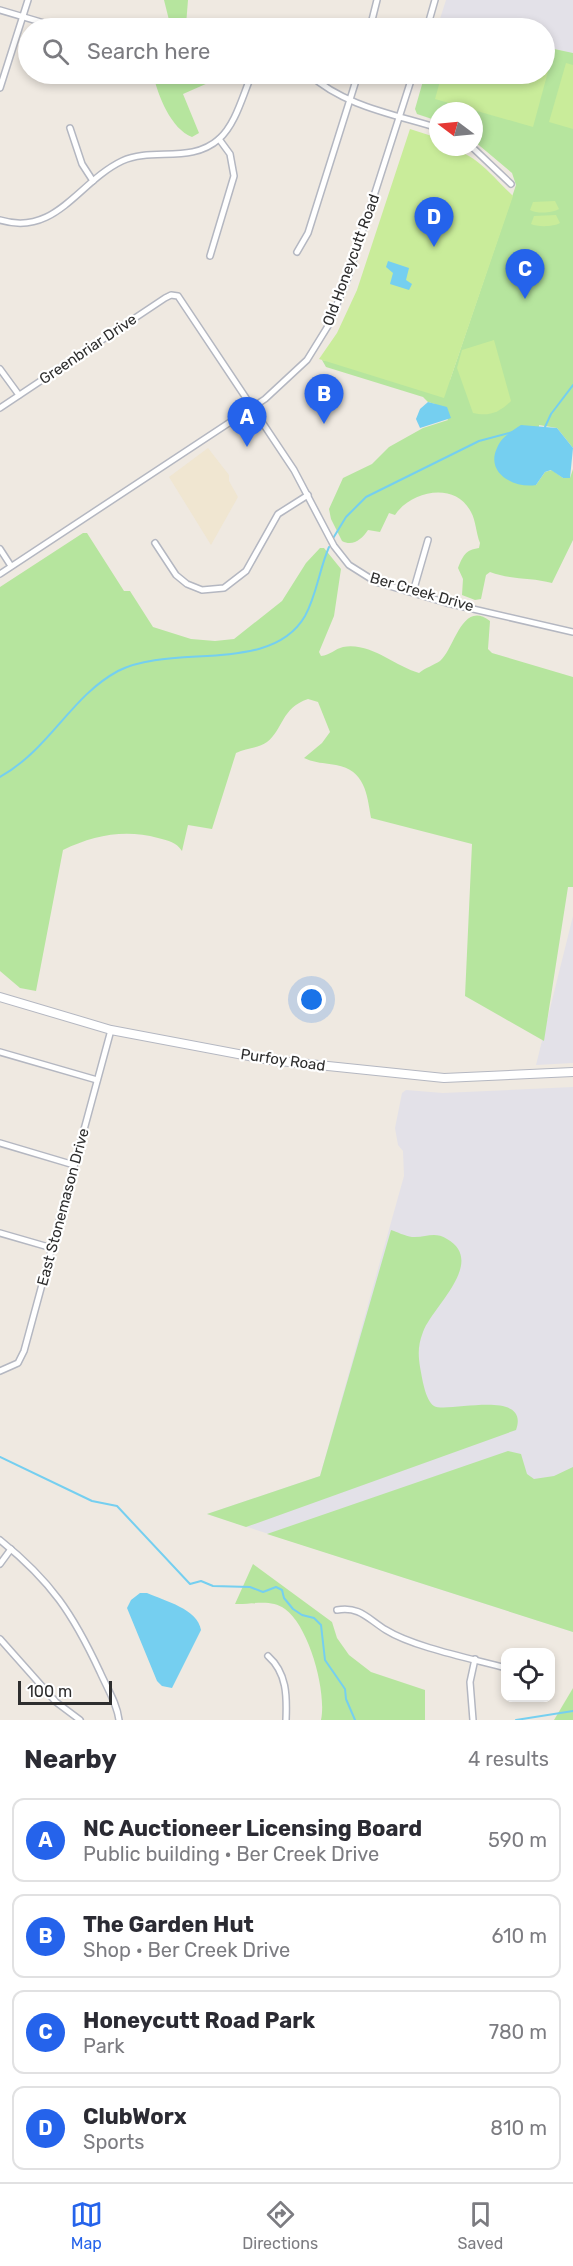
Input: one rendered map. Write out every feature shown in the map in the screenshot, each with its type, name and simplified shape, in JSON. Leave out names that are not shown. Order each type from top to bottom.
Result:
[{"type":"street","points":[[22,17],[28,0]]},
{"type":"street","points":[[372,18],[377,0]]},
{"type":"street","points":[[430,18],[435,0]]},
{"type":"street","points":[[0,9],[26,18]]},
{"type":"street","points":[[0,88],[18,30]]},
{"type":"street","points":[[0,220],[20,225],[44,220],[93,182],[128,159],[193,152],[219,139],[230,124],[248,84]]},
{"type":"street","points":[[322,84],[351,101],[429,125]]},
{"type":"street","points":[[297,252],[308,233],[355,84]]},
{"type":"street","name":"Old Honeycutt Road","points":[[0,574],[253,406],[298,370],[328,326],[358,252],[410,84]]},
{"type":"street","points":[[70,128],[74,147],[93,182]]},
{"type":"street","points":[[210,256],[234,176],[230,154],[219,139]]},
{"type":"street","points":[[481,156],[511,184]]},
{"type":"street","name":"Greenbriar Drive","points":[[0,408],[165,298],[171,295],[178,296]]},
{"type":"street","name":"Ber Creek Drive","points":[[178,296],[253,406],[308,495],[334,546],[349,565],[376,582],[573,632]]},
{"type":"street","points":[[0,369],[19,395]]},
{"type":"street","points":[[155,543],[176,575],[187,584],[202,590],[224,588],[246,571],[278,514],[308,495]]},
{"type":"street","points":[[412,592],[428,540]]},
{"type":"street","points":[[0,549],[11,566]]},
{"type":"street","name":"Purfoy Road","points":[[0,997],[111,1030],[270,1060],[402,1075],[466,1078],[573,1072]]},
{"type":"street","name":"East Stonemason Drive","points":[[0,1371],[18,1363],[24,1351],[111,1030]]},
{"type":"street","points":[[0,1052],[97,1080]]},
{"type":"street","points":[[0,1143],[74,1165]]},
{"type":"street","points":[[0,1233],[52,1248]]},
{"type":"street","points":[[0,1540],[54,1591],[69,1611],[113,1701],[119,1720]]},
{"type":"street","points":[[0,1564],[11,1549]]},
{"type":"street","points":[[337,1610],[349,1608],[359,1611],[386,1630],[501,1666]]},
{"type":"street","points":[[0,1639],[56,1702],[80,1720]]},
{"type":"street","points":[[268,1656],[283,1675],[287,1701],[286,1720]]},
{"type":"street","points":[[473,1720],[470,1682],[476,1659]]},
{"type":"shaded area","points":[[446,0],[573,0],[573,53],[555,49],[555,18],[440,18]]},
{"type":"shaded area","points":[[208,448],[229,475],[229,481],[238,497],[211,545],[169,477]]},
{"type":"shaded area","points":[[573,916],[573,1063],[536,1065]]},
{"type":"shaded area","points":[[573,1087],[573,1632],[207,1514],[320,1476],[404,1176],[403,1151],[398,1145],[395,1128],[402,1093],[406,1090],[443,1093]]},
{"type":"green space","points":[[164,0],[188,0],[187,18],[168,18]]},
{"type":"green space","points":[[555,49],[573,53],[573,448],[557,428],[539,425],[536,485],[545,472],[552,470],[563,478],[570,478],[573,469],[573,540],[552,583],[490,572],[486,575],[481,599],[475,600],[462,595],[463,579],[458,568],[465,554],[479,548],[480,543],[471,512],[464,502],[455,496],[444,493],[422,495],[411,500],[395,515],[389,513],[380,532],[368,530],[357,541],[350,543],[342,541],[331,519],[329,509],[343,478],[372,464],[389,447],[423,428],[448,420],[435,404],[423,397],[326,367],[322,360],[450,380],[516,185],[512,173],[483,149],[483,102],[429,102],[429,118],[417,114],[415,109],[422,84],[555,84]]},
{"type":"green space","points":[[566,63],[573,65],[573,129],[549,122]]},
{"type":"green space","points":[[156,84],[206,84],[183,94],[199,133],[192,137],[178,127],[166,111]]},
{"type":"green space","points":[[439,84],[545,84],[533,127],[483,113],[483,102],[446,102],[435,99]]},
{"type":"green space","points":[[410,129],[429,135],[429,156],[468,156],[488,171],[513,196],[444,398],[319,359],[337,333],[357,290]]},
{"type":"green space","points":[[555,201],[559,209],[549,212],[530,210],[533,202]]},
{"type":"green space","points":[[556,215],[560,223],[545,226],[531,224],[534,216]]},
{"type":"green space","points":[[494,340],[511,401],[494,413],[473,413],[457,368],[462,350]]},
{"type":"green space","points":[[83,533],[87,533],[124,591],[130,591],[153,627],[191,639],[215,641],[234,639],[282,601],[306,563],[320,548],[324,548],[341,569],[334,616],[319,652],[321,656],[343,647],[353,646],[373,651],[419,673],[440,661],[466,621],[472,616],[480,616],[490,621],[488,649],[492,653],[573,677],[573,887],[568,887],[544,1041],[465,996],[472,844],[371,818],[363,784],[353,772],[336,765],[304,758],[322,743],[330,732],[318,702],[308,699],[287,713],[267,742],[236,753],[212,829],[188,825],[182,851],[169,841],[134,834],[98,837],[63,850],[36,991],[20,988],[0,971],[0,587]]},
{"type":"green space","points":[[391,1230],[412,1237],[434,1235],[447,1239],[458,1249],[461,1260],[453,1285],[428,1322],[420,1341],[420,1367],[428,1399],[434,1406],[442,1408],[485,1405],[511,1409],[517,1417],[516,1430],[246,1527],[207,1514],[320,1476]]},
{"type":"green space","points":[[508,1451],[521,1454],[527,1474],[534,1479],[554,1476],[573,1467],[573,1632],[267,1534]]},
{"type":"green space","points":[[253,1564],[332,1622],[337,1638],[349,1655],[371,1672],[425,1690],[425,1720],[321,1720],[319,1677],[309,1644],[294,1618],[285,1609],[273,1604],[235,1604]]},
{"type":"green space","points":[[573,1688],[573,1720],[554,1720]]},
{"type":"water","points":[[388,261],[409,268],[406,280],[412,284],[409,290],[390,284],[393,273],[386,267]]},
{"type":"water","points":[[428,402],[447,407],[451,418],[420,428],[416,419],[420,409]]},
{"type":"water","points":[[521,425],[557,428],[573,448],[570,478],[563,478],[551,470],[545,472],[536,485],[528,486],[511,482],[499,472],[494,457],[499,444]]},
{"type":"water","points":[[140,1593],[147,1593],[180,1607],[194,1616],[199,1623],[201,1630],[172,1688],[162,1686],[157,1681],[127,1608],[131,1600]]},
{"type":"waterway","points":[[545,427],[551,414],[573,385]]},
{"type":"waterway","points":[[332,540],[346,517],[366,497],[479,441],[513,432]]},
{"type":"waterway","points":[[0,777],[33,752],[86,694],[118,671],[140,663],[165,659],[245,652],[269,646],[289,634],[309,608],[329,547]]},
{"type":"waterway","points":[[0,1457],[92,1501],[117,1506],[190,1584],[201,1581],[213,1586],[250,1587],[263,1592],[276,1587],[282,1590],[284,1598],[293,1609],[302,1615],[314,1618],[321,1625],[325,1660],[345,1689],[346,1699],[355,1720]]},
{"type":"waterway","points":[[516,1720],[573,1711]]},
{"type":"place","name":"ClubWorx","points":[[434,247]]},
{"type":"place","name":"Honeycutt Road Park","points":[[525,299]]},
{"type":"place","name":"The Garden Hut","points":[[324,424]]},
{"type":"place","name":"NC Auctioneer Licensing Board","points":[[247,447]]}]
